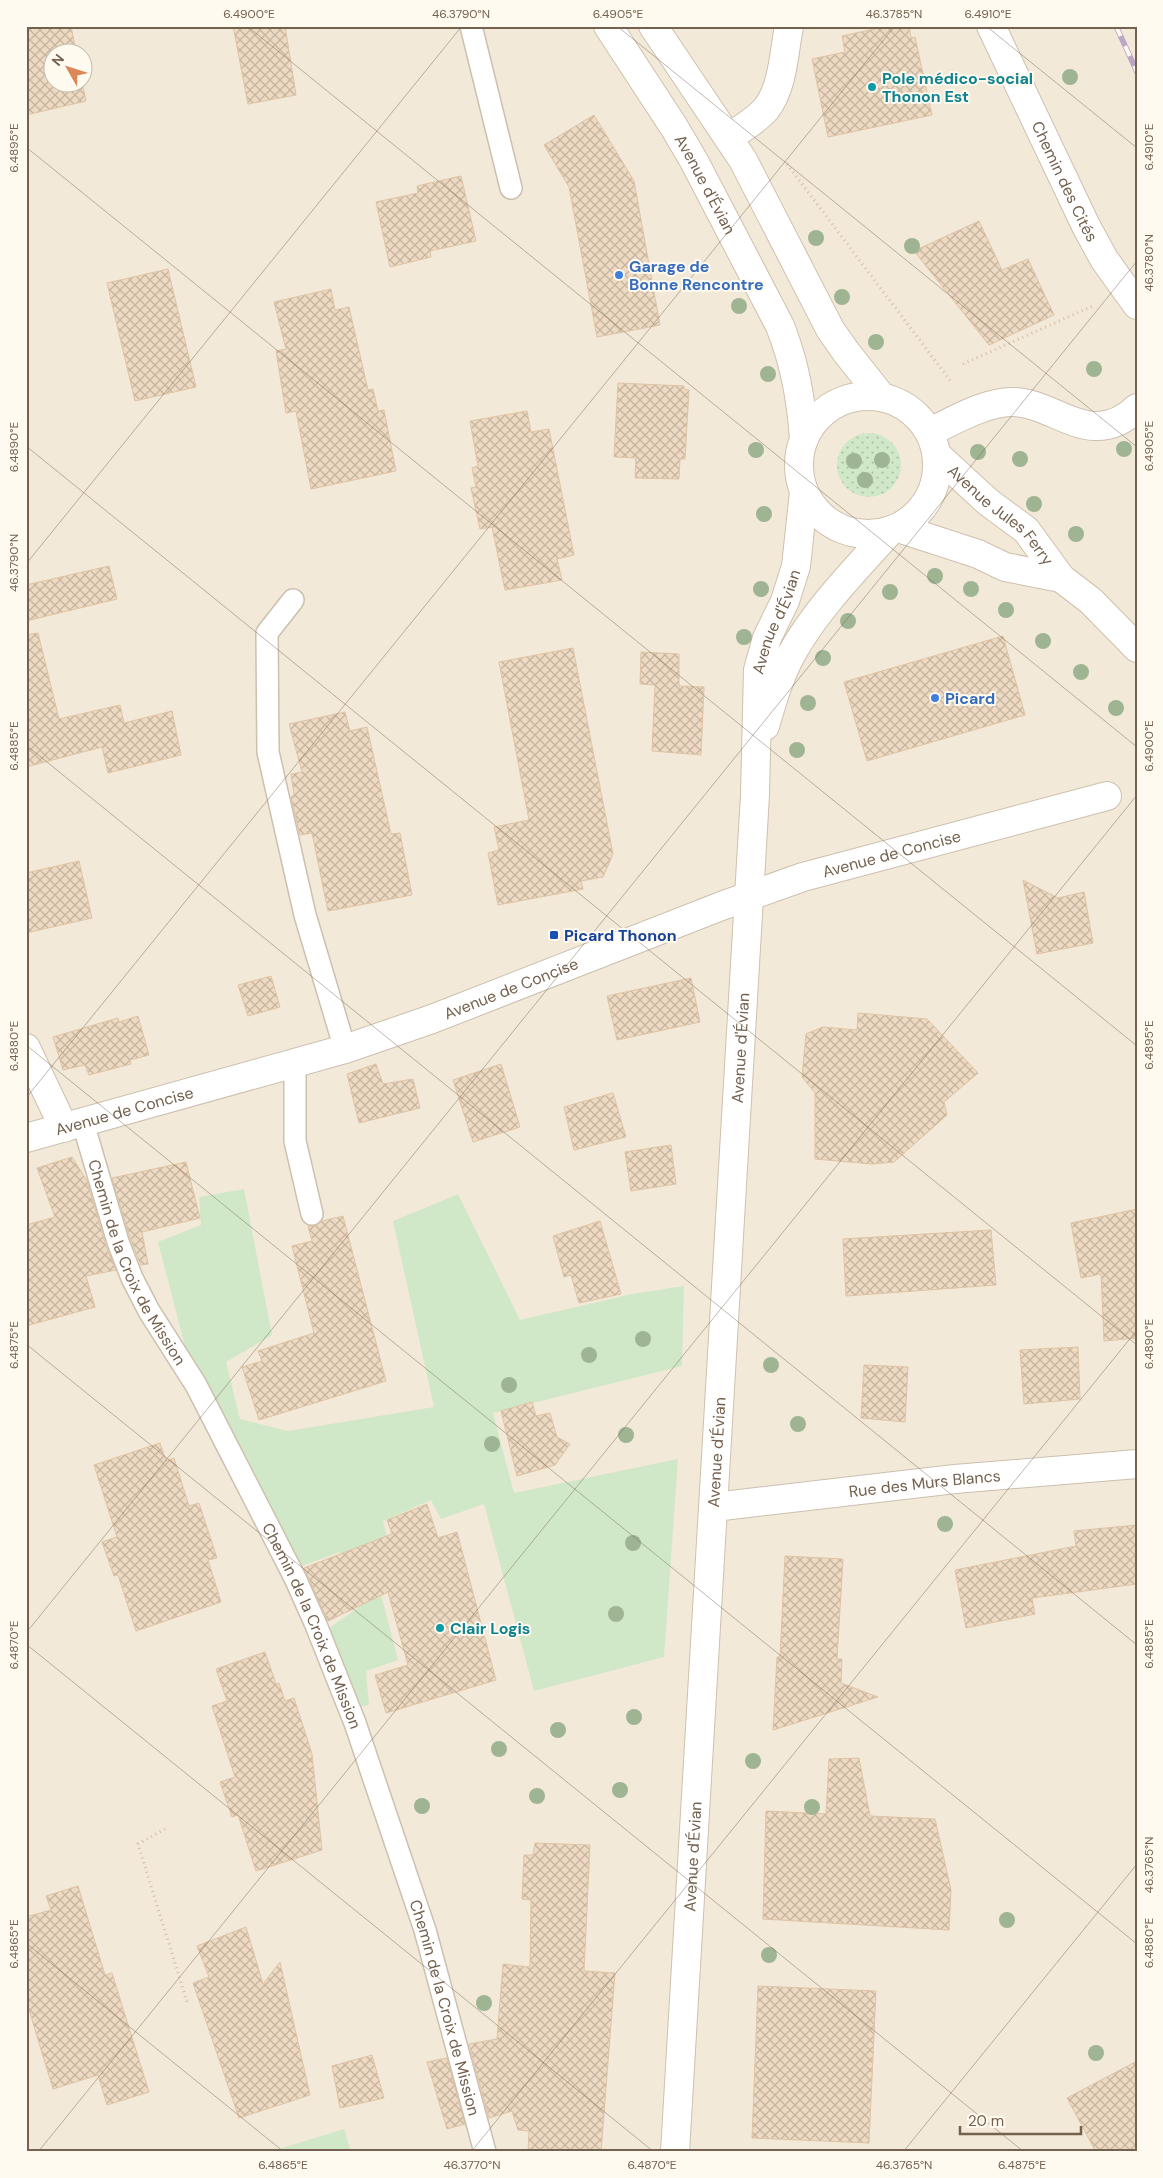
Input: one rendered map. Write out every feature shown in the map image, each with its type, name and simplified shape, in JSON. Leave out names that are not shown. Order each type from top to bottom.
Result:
[{"type":"street","name":"Avenue d'Évian","points":[[608,26],[689,152],[780,326],[789,348],[799,386],[804,439]]},
{"type":"street","points":[[653,26],[754,180],[830,329],[881,396]]},
{"type":"street","points":[[728,138],[765,111],[770,103],[779,78],[789,26]]},
{"type":"street","name":"Chemin des Cités","points":[[991,26],[1086,226],[1104,259],[1131,298]]},
{"type":"street","points":[[857,396],[881,396],[905,406],[914,413],[933,444],[938,468],[936,480],[926,503],[918,513],[894,529],[868,534],[844,530],[824,519],[816,511],[804,492],[799,478],[799,460],[804,439],[816,418],[835,403],[857,396]]},
{"type":"street","points":[[933,444],[974,411],[1009,402],[1024,402],[1076,423],[1094,426],[1114,422],[1131,414],[1137,408]]},
{"type":"street","name":"Avenue Jules Ferry","points":[[933,444],[988,502],[1026,530],[1061,578],[1090,602],[1137,648]]},
{"type":"street","name":"Avenue d'Évian","points":[[675,2152],[749,895],[757,752],[758,670],[767,638],[785,601],[796,566],[804,492]]},
{"type":"street","name":"Avenue d'Évian","points":[[757,752],[782,675],[800,638],[856,569],[894,529]]},
{"type":"street","name":"Avenue Jules Ferry","points":[[894,529],[978,554],[1005,567],[1061,578]]},
{"type":"street","name":"Avenue de Concise","points":[[26,1138],[345,1049],[432,1019],[749,895],[812,874],[1107,796]]},
{"type":"street","points":[[26,1048],[73,1125]]},
{"type":"street","name":"Rue des Murs Blancs","points":[[714,1506],[946,1480],[1137,1464]]},
{"type":"lane","points":[[472,26],[511,188]]},
{"type":"lane","points":[[293,600],[266,633],[268,752],[305,915],[345,1049]]},
{"type":"lane","points":[[295,1063],[295,1141],[312,1214]]},
{"type":"lane","name":"Chemin de la Croix de Mission","points":[[73,1125],[132,1278],[149,1311],[196,1385],[295,1578],[316,1625],[355,1723],[425,1930],[485,2152]]},
{"type":"path","points":[[786,162],[974,411]]},
{"type":"path","points":[[963,364],[1131,298]]},
{"type":"path","points":[[165,1829],[138,1844],[188,2005]]},
{"type":"shaded area","points":[[26,26],[1137,26],[1137,2152],[26,2152]]},
{"type":"green space","points":[[863,433],[875,433],[892,442],[899,453],[901,465],[899,477],[892,488],[875,497],[863,497],[851,492],[842,483],[837,471],[837,459],[842,447],[851,438]]},
{"type":"green space","points":[[244,1189],[272,1335],[226,1362],[240,1419],[288,1431],[434,1407],[393,1221],[458,1194],[520,1320],[632,1294],[684,1286],[682,1366],[493,1413],[514,1493],[678,1459],[664,1657],[534,1691],[484,1504],[441,1519],[431,1500],[383,1521],[389,1546],[370,1552],[398,1660],[366,1671],[369,1705],[360,1707],[329,1628],[358,1608],[340,1552],[302,1566],[246,1456],[185,1346],[158,1242],[201,1225],[199,1197]]},
{"type":"green space","points":[[344,2129],[351,2152],[269,2152]]},
{"type":"building","points":[[26,26],[71,26],[74,42],[42,42],[42,92],[84,92],[86,101],[26,115]]},
{"type":"building","points":[[233,26],[285,26],[296,95],[248,104]]},
{"type":"building","name":"Pole médico-social Thonon Est","points":[[888,26],[909,26],[911,38],[915,37],[932,115],[828,137],[812,59],[845,52],[842,36]]},
{"type":"building","name":"Garage de Bonne Rencontre","points":[[594,115],[634,181],[660,325],[597,337],[569,187],[544,145]]},
{"type":"building","points":[[461,176],[476,241],[430,251],[431,257],[390,267],[376,202],[418,193],[417,186]]},
{"type":"building","points":[[979,221],[1002,270],[1028,259],[1054,315],[989,345],[914,251]]},
{"type":"building","points":[[168,269],[196,387],[135,401],[107,283]]},
{"type":"building","points":[[331,289],[335,310],[349,307],[368,390],[373,389],[378,411],[384,410],[396,471],[311,489],[296,411],[286,413],[276,351],[286,349],[274,302]]},
{"type":"building","points":[[618,383],[684,386],[684,389],[689,390],[685,459],[680,459],[679,479],[635,478],[636,458],[614,457]]},
{"type":"building","points":[[527,411],[531,432],[549,429],[574,555],[557,559],[562,580],[505,590],[492,527],[480,529],[471,488],[476,487],[472,468],[478,466],[470,421]]},
{"type":"building","points":[[109,566],[117,599],[26,621],[26,585]]},
{"type":"building","points":[[38,633],[59,719],[120,705],[124,723],[172,711],[181,755],[108,773],[102,747],[26,767],[26,635]]},
{"type":"building","name":"Picard","points":[[1003,636],[1025,715],[867,761],[844,682]]},
{"type":"building","points":[[573,648],[613,854],[603,877],[581,881],[583,889],[498,905],[488,853],[499,850],[494,827],[529,820],[499,662]]},
{"type":"building","points":[[641,652],[679,654],[679,686],[704,687],[701,755],[652,751],[655,685],[640,684]]},
{"type":"building","points":[[345,712],[350,731],[367,727],[391,834],[400,833],[412,895],[328,911],[312,833],[300,835],[291,797],[294,795],[291,774],[302,772],[289,724]]},
{"type":"building","points":[[79,861],[92,918],[26,933],[26,873]]},
{"type":"building","points":[[1023,880],[1058,898],[1084,892],[1093,943],[1037,954]]},
{"type":"building","points":[[271,976],[280,1007],[248,1016],[238,985]]},
{"type":"building","points":[[691,978],[700,1022],[617,1040],[607,996]]},
{"type":"building","points":[[858,1013],[927,1019],[978,1073],[944,1102],[947,1115],[894,1162],[872,1164],[815,1159],[815,1093],[802,1077],[806,1034],[823,1027],[857,1030]]},
{"type":"building","points":[[138,1016],[149,1055],[130,1060],[131,1064],[89,1075],[85,1065],[63,1070],[53,1037],[118,1018],[119,1022]]},
{"type":"building","points":[[376,1064],[383,1084],[413,1079],[420,1108],[359,1123],[347,1074]]},
{"type":"building","points":[[501,1064],[520,1127],[473,1142],[453,1080]]},
{"type":"building","points":[[613,1093],[626,1137],[574,1150],[564,1107]]},
{"type":"building","points":[[671,1145],[676,1184],[631,1191],[625,1152]]},
{"type":"building","points":[[72,1157],[87,1181],[106,1246],[116,1270],[86,1276],[95,1307],[26,1326],[26,1225],[55,1217],[37,1168]]},
{"type":"building","points":[[186,1162],[200,1218],[142,1232],[148,1264],[141,1265],[130,1238],[112,1178]]},
{"type":"building","points":[[1137,1209],[1137,1338],[1104,1341],[1101,1274],[1081,1278],[1071,1223]]},
{"type":"building","points":[[343,1216],[386,1381],[259,1420],[242,1367],[262,1361],[258,1351],[314,1333],[292,1246],[312,1241],[308,1226],[315,1226],[322,1221]]},
{"type":"building","points":[[600,1221],[621,1294],[579,1303],[571,1275],[564,1277],[553,1236]]},
{"type":"building","points":[[991,1230],[996,1285],[846,1296],[843,1239]]},
{"type":"building","points":[[1078,1347],[1080,1399],[1024,1404],[1020,1350]]},
{"type":"building","points":[[864,1365],[908,1367],[905,1422],[861,1418]]},
{"type":"building","points":[[532,1402],[536,1416],[550,1413],[557,1437],[570,1444],[555,1465],[517,1476],[501,1411]]},
{"type":"building","points":[[160,1443],[166,1461],[174,1458],[189,1506],[199,1503],[217,1558],[208,1560],[221,1602],[136,1631],[118,1575],[114,1576],[102,1542],[117,1537],[94,1465]]},
{"type":"building","name":"Clair Logis","points":[[427,1504],[438,1538],[457,1532],[496,1680],[386,1713],[375,1675],[408,1665],[388,1592],[328,1621],[304,1568],[392,1534],[387,1520]]},
{"type":"building","points":[[1137,1525],[1137,1584],[1032,1598],[1035,1614],[966,1628],[955,1570],[1076,1546],[1074,1531]]},
{"type":"building","points":[[785,1556],[843,1559],[837,1659],[842,1659],[841,1683],[878,1697],[773,1730],[777,1657],[780,1657]]},
{"type":"building","points":[[265,1652],[276,1684],[279,1683],[285,1701],[294,1698],[312,1754],[322,1850],[256,1871],[238,1815],[232,1817],[220,1782],[235,1777],[212,1706],[227,1701],[216,1669]]},
{"type":"building","points":[[859,1758],[870,1816],[935,1819],[951,1890],[949,1930],[763,1919],[766,1811],[826,1814],[829,1759]]},
{"type":"building","points":[[535,1843],[590,1845],[584,1971],[615,1973],[601,2152],[528,2152],[529,2131],[518,2130],[512,2111],[489,2118],[469,2044],[497,2039],[503,1964],[530,1967],[531,1900],[522,1899],[524,1855],[533,1855]]},
{"type":"building","points":[[78,1886],[105,1975],[112,1973],[149,2092],[107,2105],[98,2075],[53,2089],[26,2000],[26,1917],[51,1910],[46,1896]]},
{"type":"building","points":[[246,1927],[263,1984],[280,1962],[310,2095],[239,2118],[193,1983],[209,1977],[197,1946]]},
{"type":"building","points":[[758,1986],[876,1991],[869,2143],[752,2138]]},
{"type":"building","points":[[372,2055],[384,2098],[340,2108],[332,2066]]},
{"type":"building","points":[[447,2058],[465,2124],[447,2129],[427,2062]]},
{"type":"building","points":[[1137,2061],[1137,2152],[1096,2152],[1067,2098]]},
{"type":"railway","points":[[1116,26],[1137,72]]},
{"type":"place","name":"Pole médico-social Thonon Est","points":[[872,87]]},
{"type":"place","name":"Garage de Bonne Rencontre","points":[[619,275]]},
{"type":"place","name":"Picard","points":[[935,698]]},
{"type":"place","name":"Picard Thonon","points":[[554,935]]},
{"type":"place","name":"Clair Logis","points":[[440,1628]]}]
